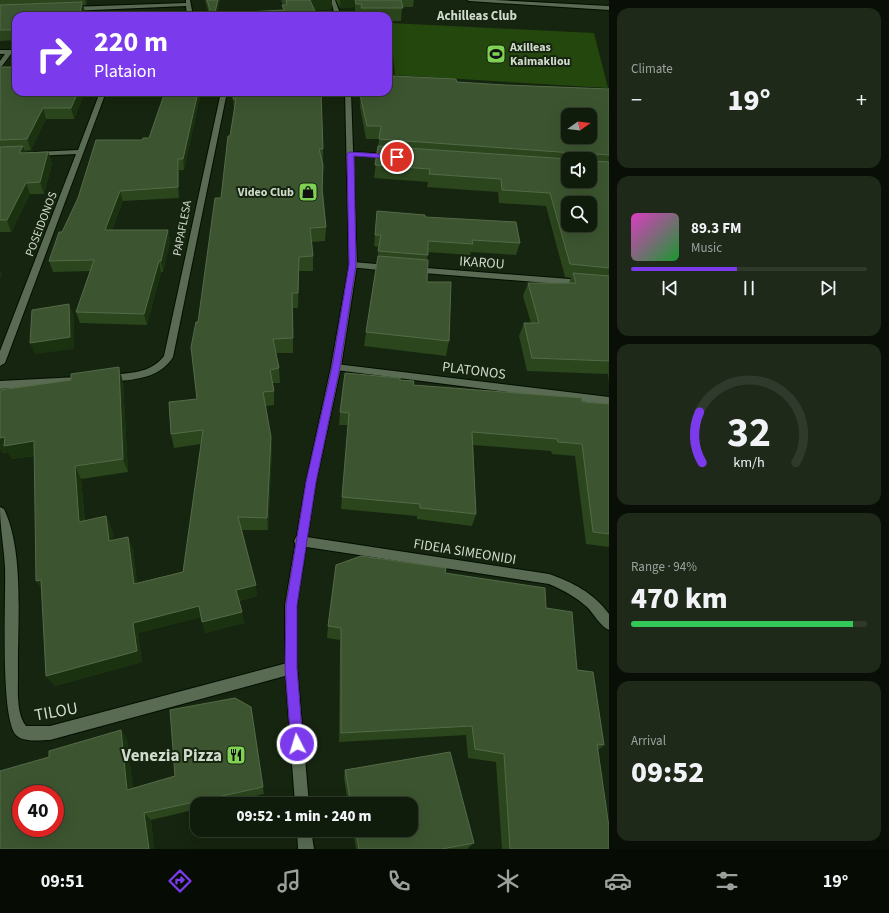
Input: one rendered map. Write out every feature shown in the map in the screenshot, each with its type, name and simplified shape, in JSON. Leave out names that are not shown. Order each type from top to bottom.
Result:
[{"type":"street","points":[[333,0],[337,12]]},
{"type":"street","points":[[469,0],[609,8]]},
{"type":"street","points":[[62,9],[188,2],[189,12]]},
{"type":"street","points":[[0,52],[12,52]]},
{"type":"street","points":[[0,65],[8,52]]},
{"type":"street","name":"POSEIDONOS","points":[[0,363],[101,96]]},
{"type":"street","name":"PAPAFLESA","points":[[101,378],[142,375],[153,372],[160,367],[170,351],[198,209],[223,96]]},
{"type":"street","points":[[301,797],[291,668],[291,605],[300,541],[336,367],[352,265],[348,96]]},
{"type":"street","points":[[26,154],[79,152]]},
{"type":"street","points":[[350,154],[397,157]]},
{"type":"street","name":"IKAROU","points":[[352,265],[609,285]]},
{"type":"street","name":"PLATONOS","points":[[336,367],[609,401]]},
{"type":"street","points":[[0,385],[86,379]]},
{"type":"street","name":"TILOU","points":[[0,512],[7,532],[9,549],[3,633],[8,708],[12,721],[21,731],[34,734],[50,732],[291,668]]},
{"type":"street","name":"FIDEIA SIMEONIDI","points":[[300,541],[549,580],[567,586],[589,600],[609,624]]},
{"type":"street","points":[[305,837],[306,849]]},
{"type":"green space","name":"Axilleas Kaimakliou","points":[[392,23],[594,33],[608,88],[395,75]]},
{"type":"building","points":[[207,0],[218,0],[215,12],[211,12]]},
{"type":"building","points":[[286,0],[310,0],[315,12],[246,12],[284,10],[282,5],[287,5]]},
{"type":"building","points":[[355,0],[401,0],[403,8],[361,8],[362,4],[356,4]]},
{"type":"building","points":[[82,2],[80,12],[12,12],[12,30],[0,30],[0,5]]},
{"type":"building","points":[[0,67],[12,67],[12,96],[76,96],[71,108],[43,108],[27,139],[0,140]]},
{"type":"building","points":[[393,76],[456,79],[457,82],[505,85],[609,89],[609,155],[597,154],[597,152],[561,152],[379,139],[381,126],[367,126],[360,96],[392,96]]},
{"type":"building","points":[[164,96],[197,96],[183,159],[178,159],[178,187],[120,191],[105,230],[168,230],[161,261],[159,261],[144,314],[76,312],[94,260],[49,261],[59,232],[62,232],[78,198],[96,140],[142,140],[143,138],[149,138]]},
{"type":"building","points":[[233,96],[321,96],[323,149],[319,149],[323,165],[322,190],[326,227],[310,228],[313,256],[299,257],[298,293],[292,293],[293,338],[273,339],[279,368],[270,370],[274,391],[263,392],[271,437],[267,518],[238,517],[256,585],[236,590],[242,612],[202,622],[199,606],[133,623],[137,651],[46,676],[41,580],[36,581],[34,441],[4,446],[5,437],[0,438],[0,390],[71,380],[71,374],[119,367],[123,459],[75,466],[79,522],[106,516],[109,541],[128,537],[134,584],[183,572],[203,430],[171,434],[169,402],[197,399],[191,347],[196,322],[198,322],[215,198],[221,198],[228,136],[230,136],[236,99],[233,99]]},
{"type":"building","points":[[23,146],[19,153],[48,152],[40,182],[26,183],[7,220],[0,220],[0,147]]},
{"type":"building","points":[[378,146],[561,159],[561,188],[597,188],[597,161],[609,162],[609,268],[570,264],[550,193],[502,190],[501,179],[429,174],[430,169],[375,165]]},
{"type":"building","points":[[377,211],[425,215],[425,217],[516,222],[520,243],[472,240],[473,244],[428,241],[428,255],[378,251],[381,235],[375,235]]},
{"type":"building","points":[[378,256],[428,260],[427,282],[451,282],[449,341],[366,332]]},
{"type":"building","points":[[573,273],[609,276],[609,361],[532,358],[524,323],[539,323],[528,283],[576,283]]},
{"type":"building","points":[[69,304],[70,337],[30,343],[32,310]]},
{"type":"building","points":[[345,373],[400,378],[400,380],[414,381],[413,385],[582,398],[582,402],[609,404],[609,534],[593,532],[582,444],[558,442],[557,439],[472,432],[476,514],[420,508],[420,504],[342,497],[349,413],[340,412]]},
{"type":"building","points":[[361,556],[446,568],[445,573],[545,588],[546,608],[572,612],[577,670],[593,672],[604,745],[597,744],[609,827],[609,849],[510,849],[504,754],[475,749],[472,726],[341,733],[341,628],[328,626],[336,565]]},
{"type":"building","points":[[235,698],[251,707],[263,787],[217,797],[190,797],[190,803],[144,813],[149,849],[0,849],[0,771],[49,757],[49,751],[121,730],[127,790],[175,776],[170,710]]},
{"type":"building","points":[[450,752],[474,843],[442,849],[359,849],[357,837],[418,837],[418,797],[350,797],[345,770]]},
{"type":"place","name":"Axilleas Kaimakliou","points":[[496,54]]},
{"type":"place","name":"Video Club","points":[[308,192]]},
{"type":"place","name":"Venezia Pizza","points":[[236,755]]},
{"type":"district","name":"Achilleas Club","points":[[477,15]]},
{"type":"route","points":[[297,744],[291,668],[291,605],[300,541],[336,367],[352,265],[350,154],[397,157]]}]
